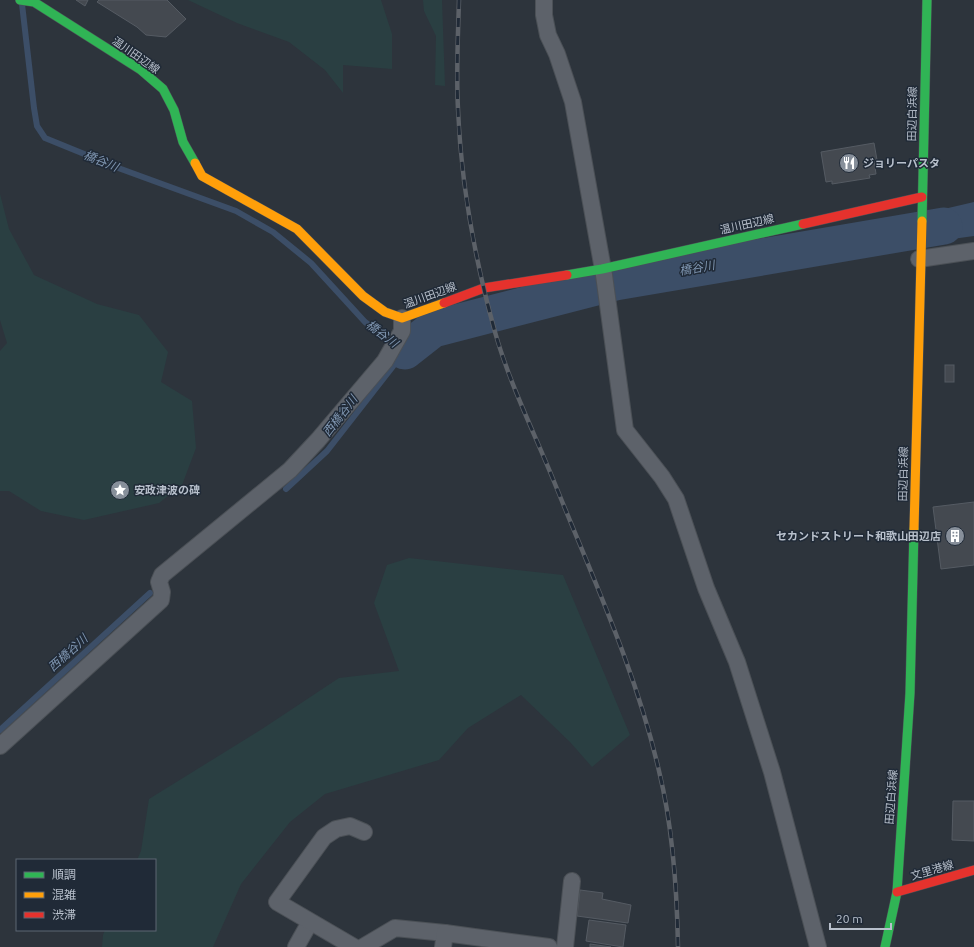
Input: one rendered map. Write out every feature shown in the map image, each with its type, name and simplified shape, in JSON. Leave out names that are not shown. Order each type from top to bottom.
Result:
[{"type":"main road","name":"田辺白浜線","points":[[885,947],[897,892],[910,693],[927,0]]},
{"type":"main road","name":"温川田辺線","points":[[29,1],[141,70],[162,89],[174,110],[183,142],[202,176],[234,192],[297,229],[363,296],[402,324],[484,288],[603,272],[922,197]]},
{"type":"main road","name":"文里港線","points":[[897,892],[974,870]]},
{"type":"street","points":[[544,0],[544,15],[548,35],[557,54],[573,102],[609,308],[626,430],[662,477],[676,500],[706,588],[737,662],[772,772],[818,947]]},
{"type":"street","points":[[920,254],[974,251]]},
{"type":"street","points":[[0,746],[161,600],[162,592],[159,582],[162,575],[290,470],[342,413],[385,360],[402,324]]},
{"type":"street","points":[[354,947],[276,902],[324,837],[336,829],[350,826],[364,832]]},
{"type":"street","points":[[565,947],[572,881]]},
{"type":"street","points":[[296,947],[310,922]]},
{"type":"street","points":[[363,947],[395,928],[444,940],[549,947]]},
{"type":"green space","points":[[188,0],[381,0],[392,34],[392,69],[343,65],[343,93],[325,70],[289,42],[237,23]]},
{"type":"green space","points":[[423,0],[442,0],[445,86],[435,85],[436,36],[424,11]]},
{"type":"green space","points":[[0,194],[9,229],[34,275],[97,304],[139,315],[168,352],[161,382],[192,401],[196,448],[182,485],[159,503],[84,520],[41,511],[9,491],[0,491],[0,351],[7,343],[0,320]]},
{"type":"green space","points":[[409,558],[563,575],[630,735],[592,767],[570,742],[521,695],[468,728],[439,760],[325,794],[290,822],[241,884],[213,947],[102,947],[105,931],[156,931],[156,859],[137,859],[141,851],[149,799],[262,729],[339,678],[399,671],[374,603],[387,565]]},
{"type":"water","points":[[974,202],[974,236],[945,240],[944,209]]},
{"type":"building","points":[[76,0],[88,0],[85,6]]},
{"type":"building","points":[[99,0],[167,0],[186,19],[166,37],[146,35],[137,27],[97,2]]},
{"type":"building","points":[[874,143],[877,160],[874,160],[876,174],[869,175],[870,178],[832,184],[832,181],[826,182],[821,152]]},
{"type":"building","points":[[945,365],[954,365],[954,382],[945,382]]},
{"type":"building","name":"セカンドストリート和歌山田辺店","points":[[974,502],[974,565],[941,569],[933,507]]},
{"type":"building","points":[[953,801],[974,801],[974,841],[952,840]]},
{"type":"building","points":[[580,890],[603,893],[602,899],[631,905],[628,923],[577,916]]},
{"type":"building","points":[[589,920],[626,925],[623,947],[586,941]]},
{"type":"building","points":[[590,944],[611,947],[590,947]]},
{"type":"waterway","name":"橋谷川","points":[[22,4],[37,126],[45,138],[121,169],[236,211],[273,232],[311,263],[365,322],[405,351],[327,451],[286,489]]},
{"type":"waterway","name":"橋谷川","points":[[405,351],[433,329],[615,282],[944,226]]},
{"type":"waterway","name":"西橋谷川","points":[[0,730],[150,593]]},
{"type":"railway","points":[[459,0],[457,81],[462,165],[470,221],[481,277],[495,332],[507,369],[612,623],[638,696],[649,733],[664,793],[671,836],[677,903],[678,947]]},
{"type":"traffic: fast","points":[[20,0],[34,2],[141,70],[163,89],[174,110],[183,142],[195,163]]},
{"type":"traffic: fast","points":[[922,221],[927,0]]},
{"type":"traffic: fast","points":[[567,275],[602,269],[803,224]]},
{"type":"traffic: fast","points":[[885,947],[897,892],[910,693],[914,529]]},
{"type":"traffic: slow","points":[[195,163],[202,176],[297,229],[363,296],[385,312],[402,318],[444,303]]},
{"type":"traffic: slow","points":[[914,529],[922,221]]},
{"type":"traffic: jam","points":[[803,224],[922,197]]},
{"type":"traffic: jam","points":[[444,303],[484,288],[567,275]]},
{"type":"traffic: jam","points":[[897,892],[974,870]]},
{"type":"place","name":"ジョリーパスタ","points":[[849,163]]},
{"type":"place","name":"安政津波の碑","points":[[120,490]]},
{"type":"place","name":"セカンドストリート和歌山田辺店","points":[[955,536]]}]
